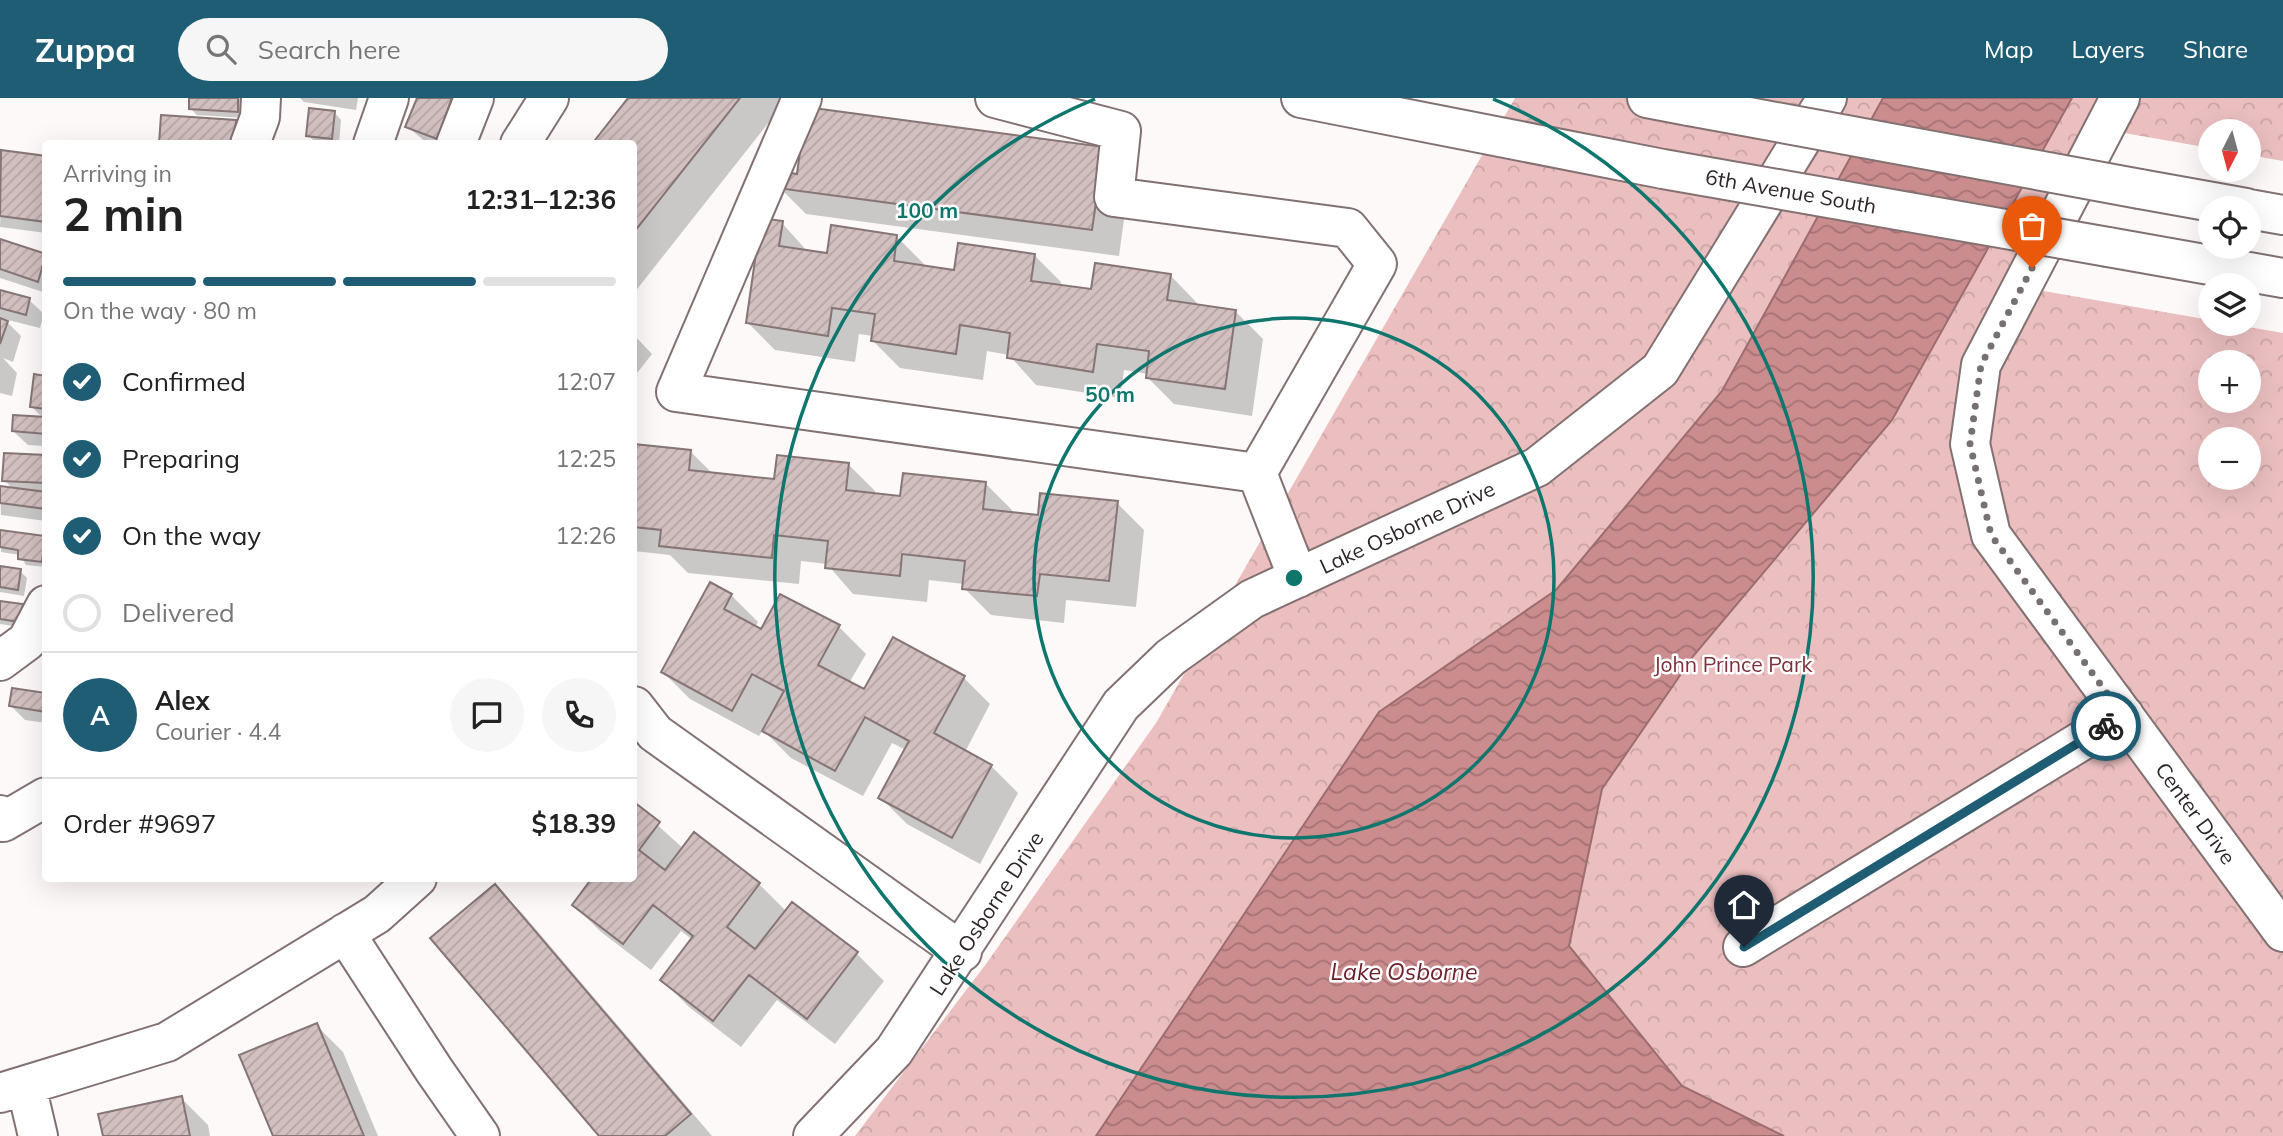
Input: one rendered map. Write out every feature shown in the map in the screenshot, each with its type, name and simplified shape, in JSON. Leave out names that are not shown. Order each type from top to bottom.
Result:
[{"type":"street","points":[[251,140],[260,117],[261,98]]},
{"type":"street","points":[[374,140],[389,98]]},
{"type":"street","points":[[458,140],[474,98]]},
{"type":"street","points":[[523,140],[550,98]]},
{"type":"street","points":[[802,98],[676,392],[1257,473]]},
{"type":"street","points":[[995,98],[1121,131],[1114,197],[1348,228],[1377,264],[1257,473]]},
{"type":"street","name":"6th Avenue South","points":[[1301,98],[1662,169],[2283,278]]},
{"type":"street","points":[[1647,98],[2198,200]]},
{"type":"street","name":"Lake Osborne Drive","points":[[813,1136],[894,1051],[962,952],[1121,705],[1171,657],[1252,599],[1536,467],[1660,370],[1827,98]]},
{"type":"street","name":"Center Drive","points":[[2120,98],[1981,365],[1970,444],[1991,535],[2283,932]]},
{"type":"street","points":[[2261,211],[2283,215]]},
{"type":"street","points":[[1257,473],[1298,578]]},
{"type":"street","points":[[0,661],[27,641],[42,613]]},
{"type":"street","points":[[637,710],[655,733],[962,952]]},
{"type":"street","points":[[1744,947],[2123,715]]},
{"type":"street","points":[[1,821],[42,799]]},
{"type":"street","points":[[38,1136],[13,1089],[167,1042],[377,914],[413,882]]},
{"type":"street","points":[[345,933],[480,1136]]},
{"type":"green space","name":"John Prince Park","points":[[1515,98],[2283,98],[2283,161],[2261,157],[2261,119],[2198,119],[2198,146],[2107,130],[2014,286],[2198,318],[2198,336],[2261,336],[2261,329],[2283,333],[2283,1136],[855,1136],[986,964],[1156,723]]},
{"type":"water","name":"Lake Osborne","points":[[1883,98],[2072,98],[1892,420],[1694,655],[1602,789],[1569,946],[1682,1086],[1784,1136],[1096,1136],[1379,712],[1556,590],[1722,391]]},
{"type":"building","points":[[189,98],[238,98],[238,112],[189,109]]},
{"type":"building","points":[[417,98],[452,98],[437,139],[405,127]]},
{"type":"building","points":[[628,98],[740,98],[637,228],[637,140],[595,140]]},
{"type":"building","points":[[806,107],[1104,147],[1092,230],[777,188],[779,171],[797,174]]},
{"type":"building","points":[[309,108],[335,111],[332,139],[306,136]]},
{"type":"building","points":[[161,115],[236,120],[234,140],[159,140]]},
{"type":"building","points":[[1,150],[42,155],[42,221],[0,216]]},
{"type":"building","points":[[761,218],[783,221],[779,246],[827,253],[831,225],[897,235],[894,261],[954,270],[958,243],[1035,254],[1031,281],[1091,289],[1095,263],[1171,274],[1167,300],[1236,310],[1225,389],[1146,378],[1149,351],[1097,344],[1093,372],[1007,358],[1010,333],[960,325],[956,354],[871,341],[875,314],[832,308],[828,336],[746,323]]},
{"type":"building","points":[[0,239],[42,253],[38,282],[0,269]]},
{"type":"building","points":[[0,290],[30,298],[26,315],[0,308]]},
{"type":"building","points":[[0,318],[8,321],[0,344]]},
{"type":"building","points":[[34,374],[42,375],[42,408],[30,407]]},
{"type":"building","points":[[13,415],[42,417],[42,434],[12,431]]},
{"type":"building","points":[[637,444],[691,450],[689,470],[774,479],[777,455],[849,463],[846,490],[900,496],[903,473],[986,482],[983,509],[1038,515],[1040,493],[1118,501],[1109,581],[1040,574],[1037,596],[962,589],[965,561],[902,554],[900,576],[825,568],[828,541],[774,535],[772,558],[659,546],[661,530],[637,527]]},
{"type":"building","points":[[4,453],[42,455],[42,483],[2,481]]},
{"type":"building","points":[[0,486],[42,491],[42,508],[0,503]]},
{"type":"building","points":[[0,530],[42,536],[42,562],[18,559],[18,550],[0,547]]},
{"type":"building","points":[[0,566],[21,569],[18,590],[0,587]]},
{"type":"building","points":[[710,582],[732,594],[724,609],[761,629],[780,594],[840,625],[818,665],[864,689],[893,637],[965,676],[934,733],[992,765],[952,838],[878,798],[909,741],[865,717],[835,771],[762,731],[784,691],[752,674],[732,711],[661,672]]},
{"type":"building","points":[[0,601],[23,604],[20,622],[0,619]]},
{"type":"building","points":[[12,688],[42,692],[42,711],[9,706]]},
{"type":"building","points":[[637,804],[660,822],[639,850],[665,870],[694,832],[760,883],[727,927],[755,949],[792,902],[858,952],[807,1019],[749,975],[713,1021],[660,980],[693,936],[653,905],[623,944],[572,905],[589,882],[637,882]]},
{"type":"building","points":[[495,884],[691,1114],[665,1136],[599,1136],[430,938]]},
{"type":"building","points":[[317,1023],[364,1136],[273,1136],[239,1055]]},
{"type":"building","points":[[182,1096],[190,1136],[103,1136],[98,1114]]},
{"type":"way so far","points":[[2032,268],[1981,365],[1970,444],[1991,535],[2123,715],[2106,726]]},
{"type":"route","points":[[1744,947],[2106,726]]}]
